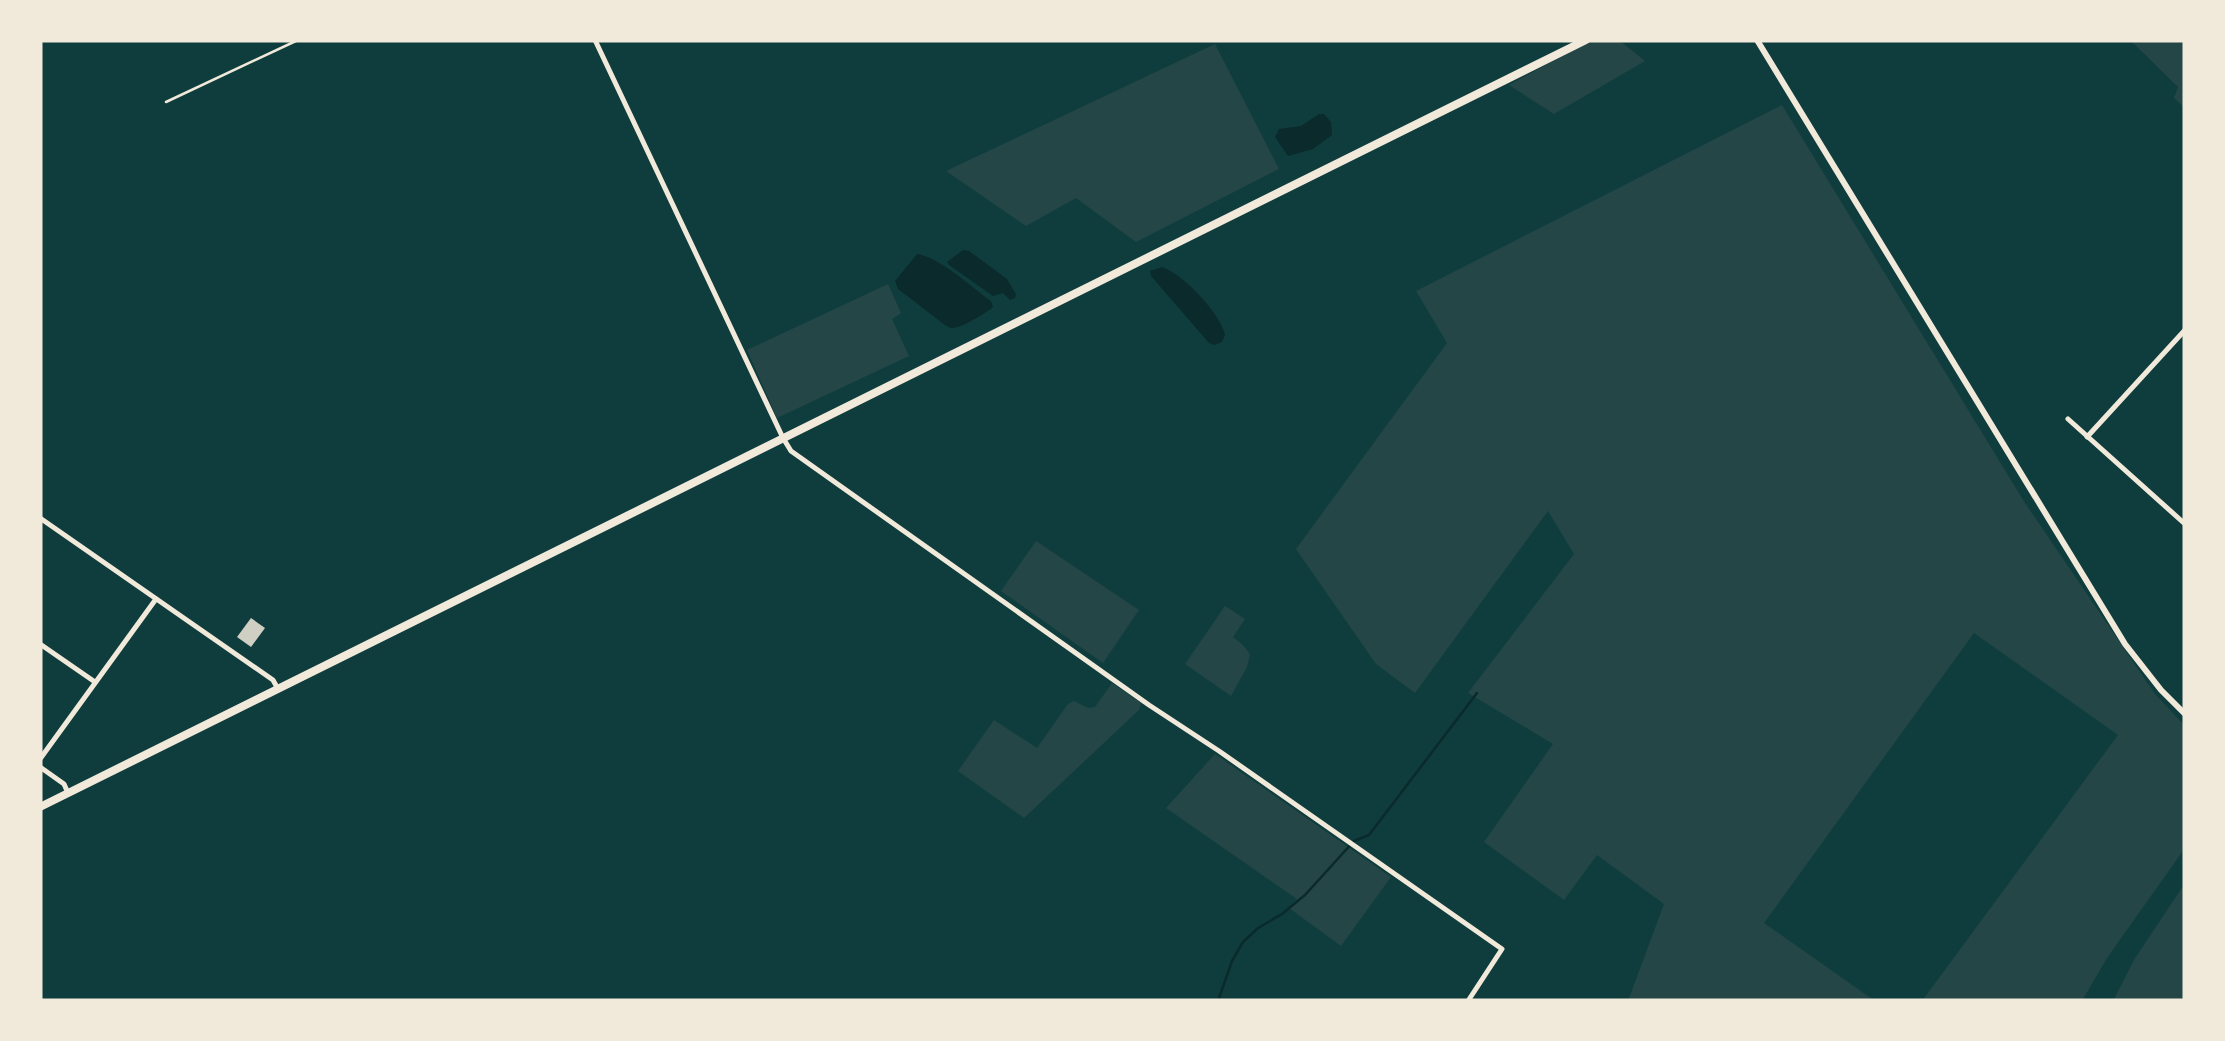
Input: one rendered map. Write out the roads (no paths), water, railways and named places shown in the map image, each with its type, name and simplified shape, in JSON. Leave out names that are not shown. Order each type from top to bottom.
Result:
[{"type":"main road","points":[[40,807],[1586,40]]},
{"type":"main road","points":[[1756,40],[2125,644],[2185,714]]},
{"type":"street","points":[[594,40],[792,450],[1149,705],[1502,949],[1468,1001]]},
{"type":"street","points":[[2087,437],[2185,330]]},
{"type":"street","points":[[2068,420],[2185,524]]},
{"type":"street","points":[[40,518],[273,680],[278,689]]},
{"type":"street","points":[[40,759],[156,599]]},
{"type":"street","points":[[40,644],[95,682]]},
{"type":"street","points":[[40,767],[64,784],[68,793]]},
{"type":"lane","points":[[166,102],[298,40]]},
{"type":"waterway","points":[[1218,1001],[1243,942],[1305,895],[1354,841],[1369,835],[1477,693]]}]
